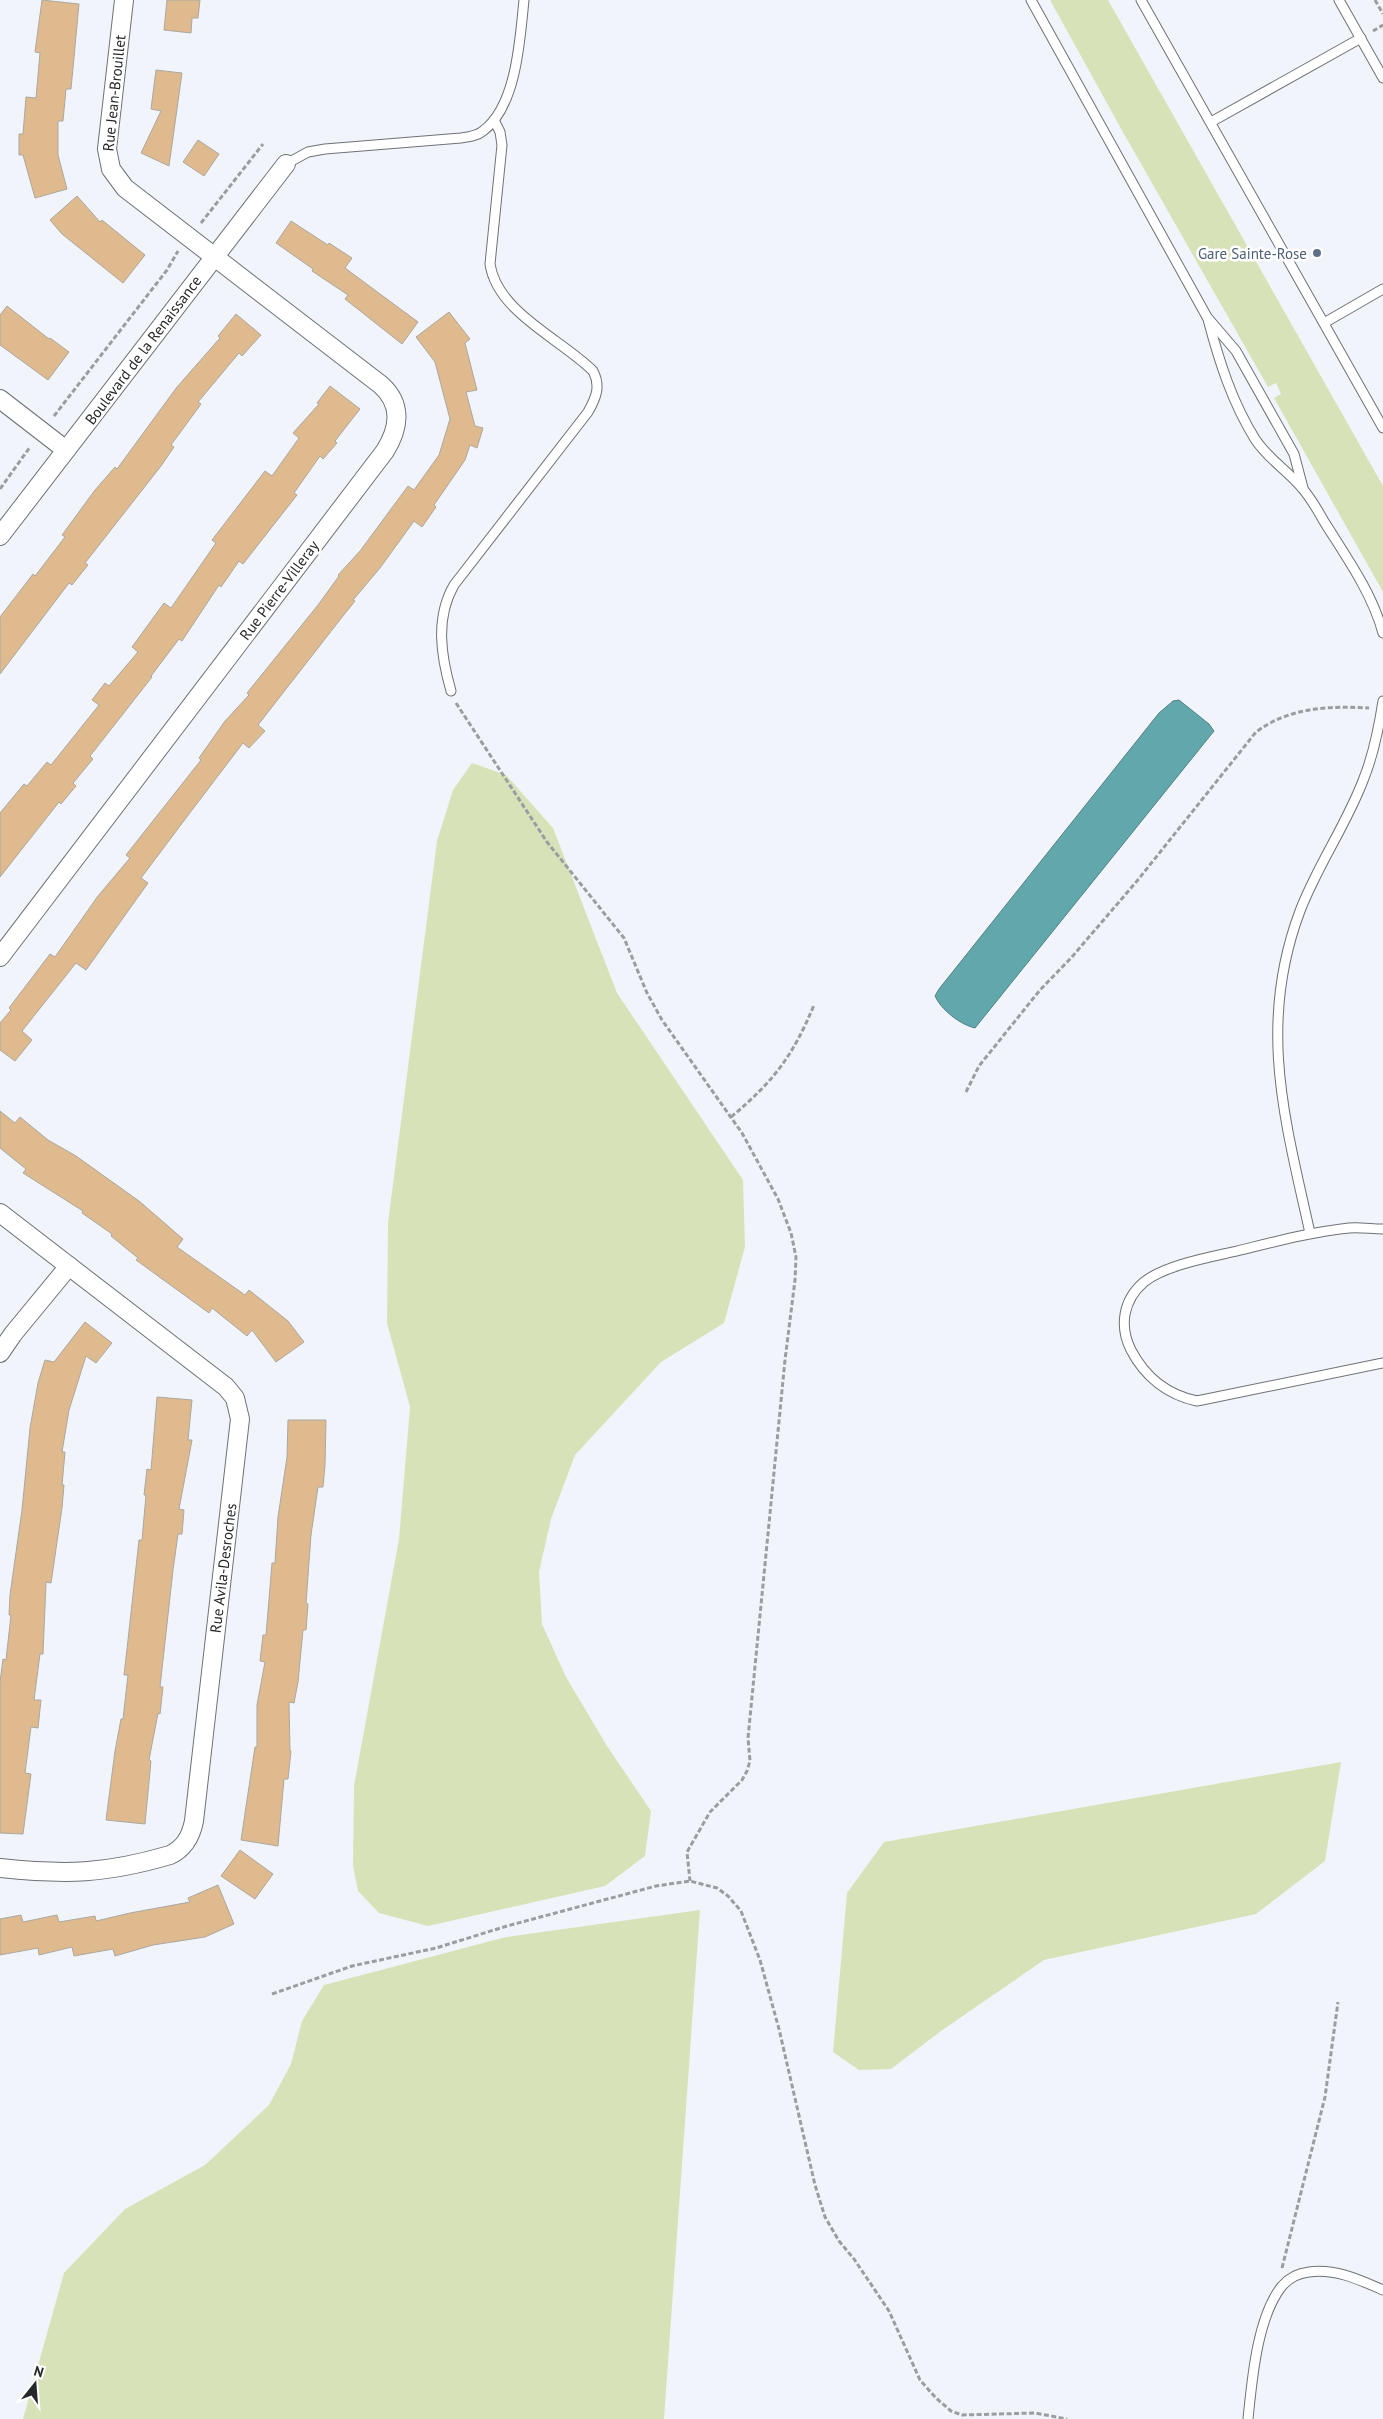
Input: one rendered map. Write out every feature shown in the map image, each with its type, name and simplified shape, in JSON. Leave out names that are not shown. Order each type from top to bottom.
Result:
[{"type":"street","name":"Rue Jean-Brouillet","points":[[124,0],[108,141],[109,163],[115,177],[125,188],[214,256]]},
{"type":"street","name":"Boulevard de la Renaissance","points":[[0,536],[286,164]]},
{"type":"street","name":"Rue Pierre-Villeray","points":[[0,956],[385,451],[396,428],[396,405],[388,391],[214,256]]},
{"type":"street","points":[[0,399],[66,450]]},
{"type":"street","name":"Rue Avila-Desroches","points":[[0,1213],[232,1392],[238,1404],[239,1428],[207,1713],[193,1826],[189,1838],[179,1850],[162,1857],[92,1872],[56,1873],[0,1868]]},
{"type":"street","points":[[0,1353],[12,1334],[69,1266]]},
{"type":"lane","points":[[286,164],[303,154],[325,149],[473,136],[482,132],[494,120],[510,89],[517,60],[524,0]]},
{"type":"lane","points":[[1031,0],[1207,317],[1236,350],[1294,454],[1303,488]]},
{"type":"lane","points":[[1141,0],[1383,428]]},
{"type":"lane","points":[[1339,0],[1383,78]]},
{"type":"lane","points":[[1210,122],[1361,38]]},
{"type":"lane","points":[[451,691],[444,668],[442,642],[442,616],[446,599],[454,585],[588,412],[595,400],[598,389],[593,371],[508,301],[492,276],[490,264],[502,145],[500,132],[494,120]]},
{"type":"lane","points":[[1324,323],[1383,289]]},
{"type":"lane","points":[[1207,317],[1220,365],[1234,398],[1255,438],[1269,457],[1303,488],[1367,592],[1378,615],[1383,633]]},
{"type":"lane","points":[[1310,1233],[1280,1085],[1277,1011],[1283,973],[1300,912],[1319,866],[1364,780],[1381,727],[1382,705]]},
{"type":"lane","points":[[1383,1229],[1351,1228],[1310,1233],[1189,1262],[1145,1282],[1130,1299],[1123,1318],[1125,1338],[1132,1353],[1145,1370],[1163,1388],[1179,1397],[1198,1401],[1383,1363]]},
{"type":"lane","points":[[1248,2419],[1259,2343],[1268,2314],[1282,2286],[1298,2274],[1328,2271],[1352,2277],[1383,2290]]},
{"type":"path","points":[[1375,0],[1383,14]]},
{"type":"path","points":[[206,217],[263,144]]},
{"type":"path","name":"Boulevard de la Renaissance","points":[[59,411],[167,270],[174,256]]},
{"type":"path","points":[[0,489],[27,452]]},
{"type":"path","points":[[451,691],[459,708],[547,842],[624,938],[647,993],[662,1020],[742,1133],[778,1199],[791,1233],[796,1257],[748,1738],[750,1761],[742,1780],[710,1812],[691,1843],[687,1852],[690,1881]]},
{"type":"path","points":[[966,1092],[979,1066],[1040,990],[1071,958],[1137,880],[1256,732],[1271,721],[1291,714],[1330,706],[1382,705]]},
{"type":"path","points":[[730,1117],[760,1093],[786,1062],[801,1037],[814,1005]]},
{"type":"path","points":[[272,1994],[352,1966],[436,1948],[507,1926],[656,1886],[690,1881],[716,1888],[728,1896],[741,1911],[751,1932],[779,2029],[815,2185],[825,2216],[839,2241],[854,2259],[889,2311],[920,2380],[951,2411],[962,2415],[1035,2413],[1067,2419]]},
{"type":"path","points":[[1282,2286],[1283,2260],[1325,2097],[1338,2002]]},
{"type":"green space","points":[[1050,0],[1108,0],[1383,486],[1383,592],[1274,398],[1281,394],[1276,383],[1268,387]]},
{"type":"green space","points":[[472,763],[506,775],[553,828],[617,993],[743,1180],[745,1247],[724,1323],[661,1362],[575,1455],[551,1519],[539,1572],[542,1624],[566,1677],[607,1746],[651,1811],[645,1856],[605,1886],[428,1926],[379,1913],[358,1891],[353,1866],[354,1786],[399,1539],[410,1407],[387,1323],[388,1223],[437,841],[453,790]]},
{"type":"green space","points":[[1341,1762],[1325,1861],[1256,1914],[1044,1960],[941,2031],[891,2069],[859,2070],[833,2052],[847,1893],[884,1842]]},
{"type":"green space","points":[[700,1910],[664,2419],[23,2419],[64,2273],[125,2209],[205,2165],[269,2105],[291,2064],[302,2021],[324,1985],[506,1937]]},
{"type":"water","points":[[1179,700],[1209,724],[1214,731],[975,1028],[958,1020],[938,1001],[935,996],[939,989],[1159,713],[1173,701]]},
{"type":"building","points":[[42,0],[79,4],[71,89],[66,89],[63,121],[58,121],[58,155],[67,189],[35,198],[23,155],[19,155],[19,134],[23,134],[26,97],[36,98],[40,53],[35,52]]},
{"type":"building","points":[[167,0],[200,0],[198,18],[192,18],[191,33],[164,30]]},
{"type":"building","points":[[156,70],[182,73],[169,166],[141,153],[161,111],[151,109]]},
{"type":"building","points":[[198,140],[219,154],[204,176],[183,162]]},
{"type":"building","points":[[77,196],[100,222],[102,220],[145,255],[123,283],[62,234],[50,220]]},
{"type":"building","points":[[291,221],[352,258],[345,268],[418,322],[402,344],[345,299],[348,295],[312,271],[313,269],[276,243]]},
{"type":"building","points":[[7,306],[69,352],[48,380],[0,345],[0,315]]},
{"type":"building","points":[[449,312],[470,339],[465,343],[477,390],[466,392],[475,426],[483,428],[477,448],[470,445],[465,460],[434,505],[436,507],[422,527],[414,521],[380,568],[353,600],[355,601],[258,725],[265,731],[249,748],[243,743],[141,878],[148,883],[86,970],[76,963],[22,1031],[32,1040],[15,1061],[0,1050],[0,1023],[11,1010],[9,1008],[50,954],[55,957],[98,896],[130,858],[126,855],[201,760],[199,758],[225,721],[249,695],[247,693],[318,605],[338,575],[360,551],[408,486],[414,490],[439,455],[450,419],[435,362],[416,337]]},
{"type":"building","points":[[236,314],[261,335],[242,356],[239,353],[198,402],[201,404],[171,445],[174,447],[161,466],[85,563],[88,565],[72,585],[69,583],[0,674],[0,617],[33,574],[35,576],[65,537],[62,535],[95,490],[115,467],[117,469],[177,387],[220,338],[218,336]]},
{"type":"building","points":[[330,386],[360,409],[335,441],[337,443],[323,459],[320,456],[294,493],[297,495],[243,564],[239,561],[221,587],[219,585],[182,641],[179,639],[152,677],[90,756],[93,759],[73,783],[76,786],[61,804],[59,802],[0,877],[0,813],[24,784],[27,786],[47,762],[51,765],[99,705],[92,700],[105,683],[109,686],[138,652],[132,647],[164,603],[171,608],[216,543],[212,540],[265,471],[272,476],[299,438],[293,433],[319,404],[317,403]]},
{"type":"building","points":[[0,1111],[15,1123],[20,1117],[48,1140],[76,1156],[139,1201],[183,1239],[177,1247],[245,1295],[249,1290],[288,1321],[304,1342],[276,1362],[252,1330],[247,1336],[212,1308],[209,1313],[136,1260],[138,1258],[111,1236],[112,1234],[82,1213],[83,1211],[23,1173],[26,1169],[0,1148]]},
{"type":"building","points":[[85,1322],[112,1343],[96,1363],[86,1356],[69,1410],[62,1452],[65,1452],[62,1508],[51,1583],[46,1582],[43,1654],[40,1654],[34,1700],[41,1700],[38,1728],[31,1727],[25,1773],[31,1774],[23,1834],[0,1833],[0,1682],[3,1659],[6,1660],[11,1615],[9,1615],[10,1595],[22,1510],[30,1428],[38,1383],[45,1360],[54,1362]]},
{"type":"building","points":[[157,1397],[192,1400],[188,1440],[192,1440],[179,1509],[184,1510],[182,1534],[178,1534],[173,1570],[160,1687],[163,1687],[160,1714],[158,1713],[149,1760],[151,1761],[145,1824],[106,1820],[115,1751],[121,1719],[123,1719],[128,1675],[124,1675],[139,1540],[142,1540],[147,1469],[151,1470]]},
{"type":"building","points":[[288,1420],[326,1420],[325,1465],[323,1487],[318,1487],[311,1535],[306,1630],[303,1630],[294,1703],[289,1702],[291,1751],[288,1779],[284,1779],[278,1846],[241,1840],[255,1747],[257,1747],[257,1705],[265,1662],[260,1661],[263,1635],[266,1635],[272,1563],[275,1563],[278,1517],[287,1457]]},
{"type":"building","points":[[240,1850],[273,1874],[255,1899],[221,1876]]},
{"type":"building","points":[[218,1885],[234,1924],[205,1937],[153,1945],[115,1956],[113,1949],[74,1956],[72,1947],[39,1955],[38,1948],[0,1955],[0,1919],[21,1915],[23,1922],[57,1915],[59,1922],[95,1916],[96,1921],[190,1902],[188,1898]]},
{"type":"place","name":"Gare Sainte-Rose","points":[[1317,253]]}]
